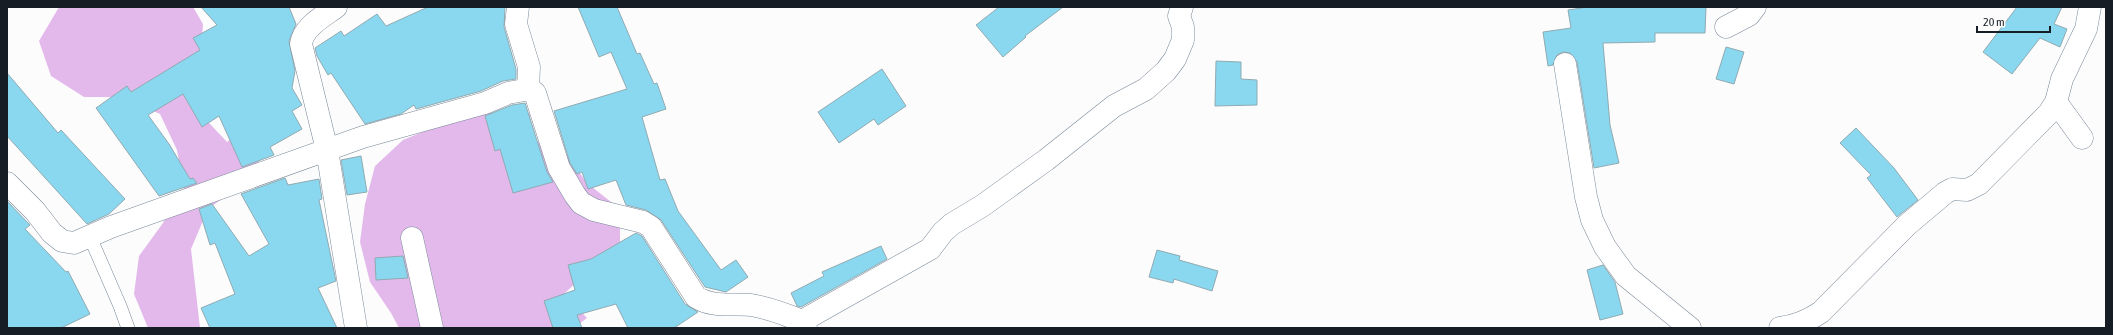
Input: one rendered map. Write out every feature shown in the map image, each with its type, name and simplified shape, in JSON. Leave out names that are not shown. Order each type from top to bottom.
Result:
[{"type":"street","points":[[336,7],[309,29],[301,38],[301,44],[327,150],[356,328]]},
{"type":"street","points":[[518,7],[516,24],[529,67],[528,89]]},
{"type":"street","points":[[7,183],[35,211],[57,239],[67,243],[74,243],[111,227],[363,137],[485,103],[514,92],[528,89],[535,94],[563,178],[581,203],[594,210],[643,222],[651,227],[696,297],[702,301],[714,305],[742,304],[768,308],[804,325],[930,250],[943,232],[952,224],[982,206],[1046,160],[1114,106],[1146,89],[1166,71],[1175,59],[1183,40],[1183,27],[1179,16],[1182,7]]},
{"type":"street","points":[[1726,26],[1749,15],[1755,7]]},
{"type":"street","points":[[1780,328],[1792,326],[1821,312],[1906,225],[1952,189],[1967,190],[1979,184],[2049,113],[2056,102],[2062,78],[2086,29],[2090,7]]},
{"type":"street","points":[[1565,64],[1592,220],[1605,247],[1626,276],[1690,328]]},
{"type":"street","points":[[2056,102],[2082,138]]},
{"type":"street","points":[[412,238],[432,328]]},
{"type":"lane","points":[[90,237],[128,328]]},
{"type":"shaded area","points":[[59,7],[193,7],[203,24],[196,109],[227,142],[230,140],[268,152],[246,175],[241,185],[208,209],[191,249],[200,328],[148,328],[134,294],[139,256],[163,223],[176,196],[184,190],[177,150],[160,114],[122,97],[84,97],[51,76],[39,41]]},
{"type":"shaded area","points":[[484,113],[530,114],[528,140],[561,147],[587,183],[620,209],[620,251],[584,275],[564,294],[587,318],[575,327],[580,328],[399,328],[391,313],[370,282],[360,242],[365,204],[375,166],[403,140],[442,124]]},
{"type":"building","points":[[201,7],[289,7],[296,24],[289,41],[295,71],[292,88],[302,105],[292,111],[302,129],[270,147],[274,155],[242,167],[219,116],[202,127],[183,94],[148,115],[169,144],[190,179],[193,178],[197,183],[159,196],[96,108],[127,86],[131,92],[200,50],[193,38],[217,25]]},
{"type":"building","points":[[428,7],[505,7],[504,27],[516,69],[516,79],[503,81],[481,91],[416,109],[414,105],[401,114],[365,124],[331,73],[328,75],[317,56],[315,48],[341,31],[344,36],[377,14],[386,26]]},
{"type":"building","points":[[578,7],[617,7],[637,54],[640,53],[654,84],[657,83],[666,109],[642,117],[660,180],[665,179],[678,211],[721,270],[736,260],[748,277],[726,292],[705,287],[661,220],[646,210],[626,205],[616,180],[588,189],[582,172],[577,174],[570,163],[554,111],[627,89],[611,52],[599,57]]},
{"type":"building","points":[[999,7],[1063,7],[1025,36],[1026,37],[1003,57],[976,25]]},
{"type":"building","points":[[1588,7],[1706,7],[1705,33],[1655,33],[1655,42],[1603,43],[1610,125],[1619,163],[1594,168],[1577,62],[1570,53],[1563,52],[1557,55],[1553,65],[1548,66],[1543,32],[1571,28],[1568,10]]},
{"type":"building","points":[[2017,7],[2062,7],[2054,24],[2067,29],[2060,47],[2040,38],[2012,74],[1983,52]]},
{"type":"building","points":[[1726,47],[1744,52],[1734,84],[1716,79]]},
{"type":"building","points":[[1216,61],[1241,62],[1241,79],[1257,80],[1257,105],[1215,106]]},
{"type":"building","points":[[882,69],[906,106],[878,125],[874,119],[839,143],[818,112]]},
{"type":"building","points":[[7,73],[58,133],[61,130],[125,199],[109,214],[87,224],[7,136]]},
{"type":"building","points":[[525,103],[547,172],[553,182],[513,193],[500,149],[495,151],[485,116],[512,105]]},
{"type":"building","points":[[1856,128],[1894,168],[1918,200],[1897,217],[1867,178],[1871,175],[1840,143]]},
{"type":"building","points":[[361,156],[367,192],[347,195],[341,160]]},
{"type":"building","points":[[285,178],[288,185],[319,179],[322,199],[319,200],[336,281],[318,288],[337,328],[210,328],[201,308],[235,294],[215,243],[210,245],[199,209],[212,204],[249,256],[269,244],[241,194]]},
{"type":"building","points":[[7,201],[30,225],[25,229],[66,272],[68,271],[90,314],[61,328],[7,328]]},
{"type":"building","points":[[636,233],[642,236],[685,304],[698,312],[674,328],[628,328],[616,304],[577,315],[582,328],[553,328],[544,301],[575,290],[568,265],[591,259]]},
{"type":"building","points":[[881,246],[887,259],[801,307],[797,306],[791,293],[824,276],[822,272]]},
{"type":"building","points":[[1157,250],[1180,256],[1179,260],[1218,271],[1212,291],[1174,279],[1173,283],[1149,277]]},
{"type":"building","points":[[403,256],[408,278],[376,280],[375,258]]},
{"type":"building","points":[[1603,265],[1615,282],[1623,314],[1600,320],[1587,270]]}]
